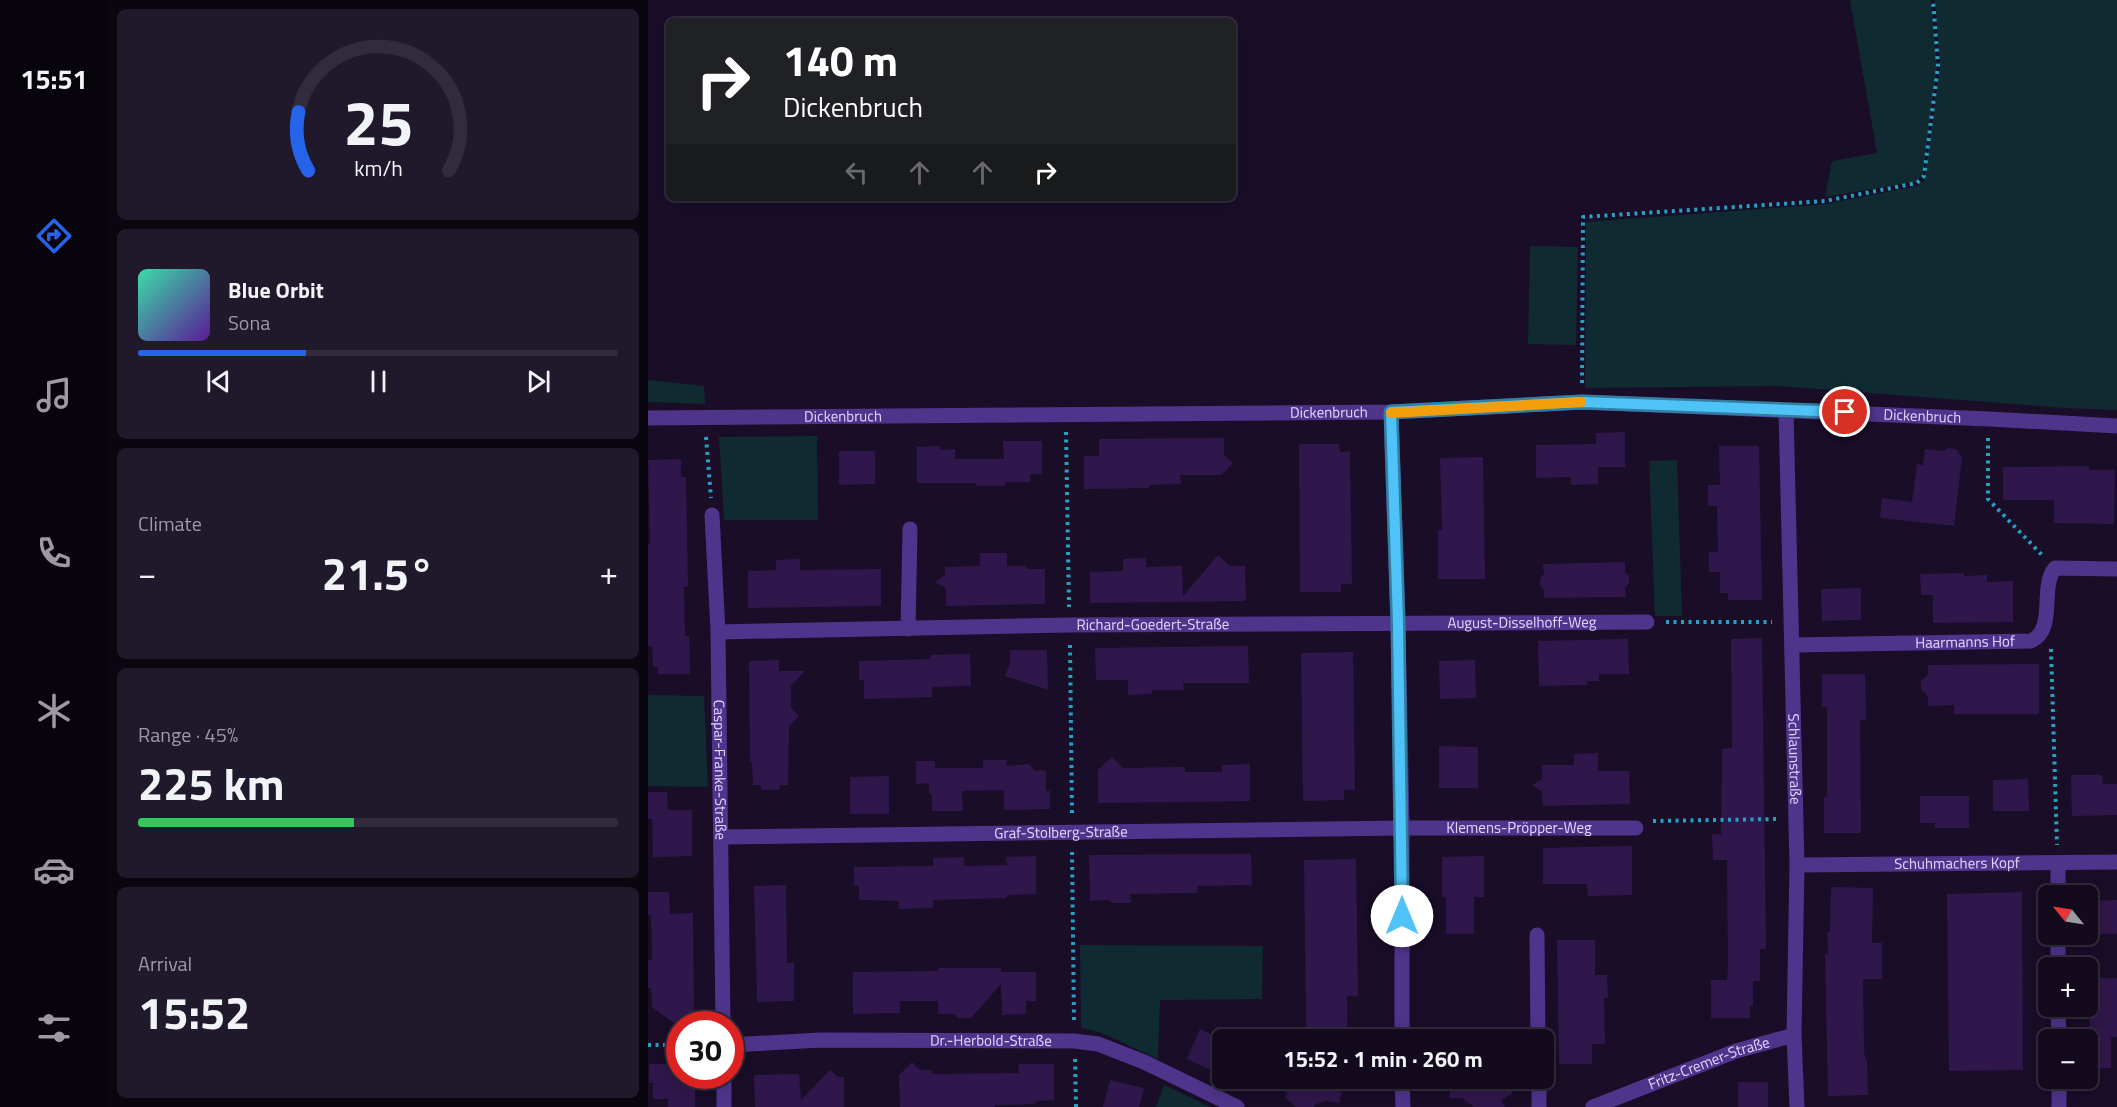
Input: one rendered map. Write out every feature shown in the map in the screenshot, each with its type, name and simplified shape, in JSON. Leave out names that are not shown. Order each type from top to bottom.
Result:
[{"type":"street","name":"Dickenbruch","points":[[648,418],[1391,412],[1582,402],[2117,426]]},
{"type":"street","name":"Schlaunstraße","points":[[1786,411],[1794,645],[1797,865],[1794,1035],[1797,1107]]},
{"type":"street","points":[[1391,412],[1402,828],[1402,1029]]},
{"type":"street","name":"Caspar-Franke-Straße","points":[[712,515],[718,632],[723,1011]]},
{"type":"street","points":[[908,629],[910,529]]},
{"type":"street","points":[[2040,636],[2044,626],[2050,577],[2055,568],[2117,569]]},
{"type":"street","name":"August-Disselhoff-Weg","points":[[1398,622],[1647,622]]},
{"type":"street","name":"Richard-Goedert-Straße","points":[[718,632],[1070,625],[1398,622]]},
{"type":"street","name":"Haarmanns Hof","points":[[1794,645],[2031,641],[2040,636]]},
{"type":"street","name":"Klemens-Pröpper-Weg","points":[[1402,828],[1636,828]]},
{"type":"street","name":"Graf-Stolberg-Straße","points":[[721,837],[1402,828]]},
{"type":"street","name":"Schuhmachers Kopf","points":[[1797,865],[2117,862]]},
{"type":"street","points":[[2058,864],[2058,885]]},
{"type":"street","points":[[1537,935],[1538,1029]]},
{"type":"street","name":"Fritz-Cremer-Straße","points":[[1593,1107],[1736,1051],[1794,1035]]},
{"type":"street","name":"Dr.-Herbold-Straße","points":[[744,1044],[821,1040],[1074,1041],[1098,1044],[1238,1107]]},
{"type":"street","points":[[724,1089],[724,1107]]},
{"type":"street","points":[[1402,1089],[1403,1107]]},
{"type":"street","points":[[1539,1089],[1539,1107]]},
{"type":"street","points":[[2059,1089],[2059,1107]]},
{"type":"path","points":[[1582,402],[1583,218],[1825,201],[1917,183],[1924,176],[1938,66],[1933,0]]},
{"type":"path","points":[[1065,416],[1076,1107]]},
{"type":"path","points":[[705,418],[712,515]]},
{"type":"path","points":[[1989,419],[1988,499],[2055,568]]},
{"type":"path","points":[[1647,622],[1792,622]]},
{"type":"path","points":[[2040,636],[2052,650],[2058,864]]},
{"type":"path","points":[[1636,828],[1652,821],[1796,818]]},
{"type":"path","points":[[648,1045],[666,1045]]},
{"type":"shaded area","points":[[1850,0],[1931,0],[1937,66],[1923,175],[1915,182],[1825,197],[1832,161],[1877,153]]},
{"type":"shaded area","points":[[1935,0],[2117,0],[2117,410],[1779,386],[1585,388],[1586,222],[1825,204],[1917,186],[1924,181],[1940,67]]},
{"type":"shaded area","points":[[1530,246],[1578,247],[1576,345],[1528,344]]},
{"type":"shaded area","points":[[648,380],[704,386],[705,404],[648,402]]},
{"type":"shaded area","points":[[817,436],[818,520],[724,520],[719,437]]},
{"type":"shaded area","points":[[1677,460],[1682,616],[1655,616],[1649,461]]},
{"type":"shaded area","points":[[648,695],[704,696],[708,787],[648,786]]},
{"type":"shaded area","points":[[1080,945],[1263,946],[1262,999],[1160,1000],[1158,1059],[1102,1033],[1081,1028]]},
{"type":"shaded area","points":[[1164,1085],[1210,1107],[1156,1107]]},
{"type":"building","points":[[1625,432],[1625,467],[1598,467],[1598,484],[1571,485],[1571,477],[1536,478],[1536,445],[1596,444],[1596,433]]},
{"type":"building","points":[[1224,438],[1224,455],[1233,463],[1222,475],[1180,475],[1181,484],[1149,485],[1149,488],[1084,489],[1084,456],[1099,456],[1099,439]]},
{"type":"building","points":[[1003,441],[1042,441],[1042,474],[1030,474],[1030,482],[1005,482],[1005,486],[976,486],[976,483],[917,483],[917,447],[940,446],[941,450],[955,449],[955,459],[1004,459]]},
{"type":"building","points":[[1299,444],[1339,444],[1340,452],[1350,451],[1352,584],[1341,584],[1341,592],[1300,592]]},
{"type":"building","points":[[1719,446],[1759,446],[1762,600],[1728,600],[1728,593],[1720,593],[1720,572],[1709,572],[1709,552],[1718,552],[1717,506],[1708,506],[1708,485],[1720,485]]},
{"type":"building","points":[[1948,448],[1956,449],[1962,457],[1954,526],[1880,518],[1882,498],[1912,502],[1917,464],[1923,465],[1925,449],[1944,451]]},
{"type":"building","points":[[839,451],[875,451],[875,484],[839,485]]},
{"type":"building","points":[[1483,457],[1485,579],[1438,579],[1438,530],[1442,530],[1440,458]]},
{"type":"building","points":[[681,459],[681,477],[686,477],[688,587],[684,587],[685,636],[689,636],[690,674],[658,674],[658,667],[653,667],[652,646],[648,646],[648,544],[650,544],[648,460]]},
{"type":"building","points":[[2089,466],[2089,470],[2115,470],[2114,524],[2054,523],[2054,500],[2003,500],[2003,467]]},
{"type":"building","points":[[980,553],[1007,553],[1007,566],[1045,569],[1045,604],[946,606],[946,588],[935,582],[945,575],[945,567],[980,566]]},
{"type":"building","points":[[1218,555],[1230,566],[1245,566],[1246,601],[1090,603],[1090,572],[1123,571],[1123,559],[1146,558],[1146,567],[1182,566],[1183,596]]},
{"type":"building","points":[[800,559],[800,570],[881,569],[881,606],[748,608],[748,571],[776,570],[776,560]]},
{"type":"building","points":[[1625,562],[1625,572],[1629,576],[1629,584],[1625,587],[1626,597],[1544,598],[1544,589],[1540,586],[1540,578],[1544,574],[1543,564]]},
{"type":"building","points":[[1964,573],[1964,576],[1987,575],[1987,582],[2013,581],[2013,622],[1933,623],[1933,595],[1921,595],[1920,574]]},
{"type":"building","points":[[1861,588],[1861,620],[1822,621],[1821,589]]},
{"type":"building","points":[[1762,638],[1766,949],[1760,949],[1760,981],[1753,981],[1753,1006],[1750,1006],[1750,1018],[1711,1018],[1711,980],[1727,980],[1728,967],[1727,860],[1713,860],[1712,834],[1721,834],[1722,749],[1732,748],[1731,639]]},
{"type":"building","points":[[1628,639],[1629,674],[1599,674],[1599,681],[1587,681],[1587,685],[1539,686],[1538,641]]},
{"type":"building","points":[[1248,646],[1249,683],[1183,683],[1184,690],[1152,690],[1152,694],[1128,695],[1128,680],[1096,680],[1095,648]]},
{"type":"building","points":[[1010,650],[1047,650],[1048,690],[1005,676],[1010,663]]},
{"type":"building","points":[[1353,652],[1355,790],[1344,790],[1344,800],[1303,801],[1301,653]]},
{"type":"building","points":[[970,654],[971,686],[932,687],[932,697],[864,699],[864,680],[859,680],[859,661],[930,659],[930,655]]},
{"type":"building","points":[[779,660],[779,671],[805,671],[791,686],[791,708],[799,716],[789,726],[788,785],[780,785],[779,790],[761,790],[761,785],[753,785],[752,762],[750,763],[749,661]]},
{"type":"building","points":[[1475,660],[1476,698],[1440,699],[1439,661]]},
{"type":"building","points":[[2039,664],[2039,714],[1954,714],[1954,705],[1928,706],[1928,696],[1921,690],[1921,681],[1928,675],[1928,665]]},
{"type":"building","points":[[1822,674],[1865,674],[1866,720],[1860,720],[1861,833],[1824,833],[1824,797],[1827,797],[1827,707],[1822,707]]},
{"type":"building","points":[[1439,746],[1478,747],[1478,788],[1439,788]]},
{"type":"building","points":[[1598,753],[1598,771],[1629,771],[1630,804],[1543,806],[1542,792],[1532,785],[1542,779],[1542,765],[1574,765],[1574,754]]},
{"type":"building","points":[[1112,757],[1123,768],[1185,767],[1185,772],[1222,772],[1222,765],[1250,764],[1250,801],[1098,803],[1098,770]]},
{"type":"building","points":[[983,760],[1007,760],[1006,766],[1029,764],[1035,771],[1046,770],[1046,791],[1050,791],[1050,809],[1004,810],[1004,790],[962,791],[963,811],[932,811],[932,794],[929,794],[929,783],[916,784],[916,761],[935,761],[935,768],[972,768],[972,770],[983,768]]},
{"type":"building","points":[[2071,775],[2102,775],[2103,784],[2117,784],[2117,815],[2072,816]]},
{"type":"building","points":[[889,776],[889,814],[850,814],[850,777]]},
{"type":"building","points":[[2028,779],[2029,811],[1993,811],[1993,780]]},
{"type":"building","points":[[648,792],[667,792],[668,810],[692,810],[692,856],[653,857],[652,819],[648,819]]},
{"type":"building","points":[[1920,796],[1969,796],[1969,828],[1935,828],[1935,823],[1920,823]]},
{"type":"building","points":[[1632,846],[1632,895],[1588,896],[1587,884],[1543,884],[1543,848]]},
{"type":"building","points":[[1251,854],[1252,885],[1197,886],[1197,893],[1130,894],[1131,903],[1112,903],[1109,900],[1090,901],[1089,855]]},
{"type":"building","points":[[1036,856],[1036,894],[1007,895],[1007,898],[933,900],[933,908],[899,909],[899,901],[859,900],[859,886],[854,886],[854,867],[933,866],[933,858],[964,857],[964,866],[1007,865],[1006,857]]},
{"type":"building","points":[[1484,856],[1484,897],[1474,897],[1474,934],[1446,934],[1446,897],[1442,897],[1442,857]]},
{"type":"building","points":[[1356,859],[1358,996],[1347,996],[1347,1027],[1340,1027],[1340,1029],[1306,1027],[1304,860]]},
{"type":"building","points":[[786,885],[787,963],[794,963],[794,1001],[757,1002],[754,886]]},
{"type":"building","points":[[1831,887],[1873,888],[1872,943],[1882,943],[1882,979],[1863,979],[1864,1048],[1865,1060],[1867,1059],[1868,1095],[1828,1096],[1825,954],[1828,954],[1827,932],[1830,932]]},
{"type":"building","points":[[648,892],[669,892],[670,914],[693,913],[694,1011],[666,1011],[666,1017],[652,1007],[651,988],[648,988],[648,960],[652,960],[651,915],[648,915]]},
{"type":"building","points":[[2022,892],[2023,1070],[1949,1071],[1947,894]]},
{"type":"building","points":[[2117,900],[2117,934],[2098,934],[2098,901]]},
{"type":"building","points":[[1557,940],[1595,940],[1595,975],[1607,975],[1608,998],[1604,998],[1605,1044],[1592,1044],[1592,1064],[1559,1064]]},
{"type":"building","points":[[938,968],[1001,968],[1001,972],[1036,972],[1036,1001],[1026,1001],[1026,1014],[1002,1015],[1001,984],[971,1018],[958,1018],[954,1014],[938,1014],[938,1001],[900,1001],[900,1013],[853,1014],[853,972],[938,971]]},
{"type":"building","points":[[2098,978],[2117,978],[2117,1037],[2111,1037],[2111,1068],[2098,1069],[2098,1029],[2089,1029],[2089,1017],[2098,1017]]},
{"type":"building","points":[[1200,1029],[1212,1035],[1212,1070],[1187,1059]]},
{"type":"building","points":[[912,1062],[920,1070],[932,1070],[932,1074],[1019,1073],[1018,1064],[1054,1064],[1054,1100],[1036,1101],[1035,1104],[995,1105],[995,1107],[900,1107],[899,1075]]},
{"type":"building","points":[[649,1064],[666,1064],[666,1089],[695,1089],[695,1107],[668,1107],[668,1099],[653,1099],[653,1083],[649,1083]]},
{"type":"building","points":[[830,1070],[838,1077],[844,1077],[844,1107],[755,1107],[754,1075],[799,1074],[801,1100]]},
{"type":"building","points":[[1110,1080],[1144,1088],[1139,1107],[1103,1107]]},
{"type":"building","points":[[1738,1082],[1768,1082],[1768,1107],[1738,1107]]},
{"type":"building","points":[[1283,1089],[1342,1089],[1339,1103],[1327,1101],[1313,1107],[1296,1107],[1285,1097],[1288,1094]]},
{"type":"building","points":[[1450,1089],[1511,1089],[1513,1093],[1501,1100],[1505,1107],[1474,1107],[1462,1098],[1450,1098]]},
{"type":"slow traffic","points":[[1391,413],[1581,402]]},
{"type":"route","points":[[1402,916],[1398,622],[1391,412],[1582,402],[1845,412]]}]
